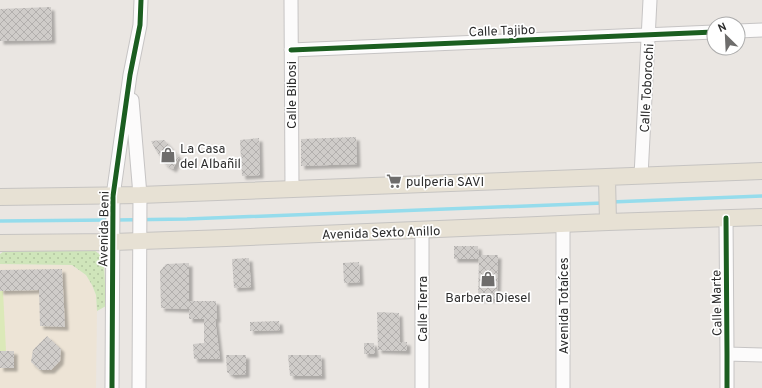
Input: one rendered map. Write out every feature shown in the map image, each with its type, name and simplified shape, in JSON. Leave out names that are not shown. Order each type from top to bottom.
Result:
[{"type":"main road","points":[[0,197],[140,199],[292,189],[607,186],[641,176],[762,171]]},
{"type":"main road","points":[[607,186],[608,216]]},
{"type":"main road","name":"Avenida Sexto Anillo","points":[[0,243],[113,238],[563,225],[608,216],[726,218],[762,217]]},
{"type":"street","name":"Avenida Beni","points":[[112,388],[113,198],[130,75],[140,25],[141,0]]},
{"type":"street","name":"Calle Bibosi","points":[[291,0],[292,189]]},
{"type":"street","name":"Calle Toborochi","points":[[641,176],[650,0]]},
{"type":"street","points":[[746,31],[762,30]]},
{"type":"street","name":"Calle Tajibo","points":[[291,50],[706,32]]},
{"type":"street","name":"Avenida Beni","points":[[130,75],[140,199],[139,388]]},
{"type":"street","name":"Calle Marte","points":[[726,218],[727,388]]},
{"type":"street","name":"Avenida Totaíces","points":[[563,225],[563,388]]},
{"type":"street","name":"Calle Tierra","points":[[422,230],[422,388]]},
{"type":"street","points":[[727,354],[762,355]]},
{"type":"shaded area","points":[[0,264],[72,265],[86,275],[96,295],[96,388],[0,388]]},
{"type":"green space","points":[[7,249],[94,250],[102,256],[104,262],[106,306],[97,311],[96,295],[92,285],[86,275],[72,265],[0,264],[0,254]]},
{"type":"green space","points":[[0,291],[3,291],[6,351],[0,351]]},
{"type":"building","points":[[51,7],[52,40],[0,41],[0,9]]},
{"type":"building","points":[[356,137],[357,164],[301,166],[301,139]]},
{"type":"building","points":[[259,138],[260,175],[242,176],[240,140]]},
{"type":"building","name":"La Casa del Albañil","points":[[164,140],[179,157],[173,169],[165,164],[151,141]]},
{"type":"building","name":"Barbera Diesel","points":[[454,246],[478,246],[479,259],[454,259]]},
{"type":"building","name":"Barbera Diesel","points":[[479,255],[498,255],[497,299],[478,299]]},
{"type":"building","points":[[249,258],[251,287],[234,288],[232,259]]},
{"type":"building","points":[[359,262],[360,282],[344,283],[343,263]]},
{"type":"building","points":[[189,263],[189,309],[161,308],[160,271],[166,264]]},
{"type":"building","points":[[62,269],[65,327],[40,326],[39,290],[0,291],[0,270]]},
{"type":"building","points":[[189,301],[216,301],[217,319],[215,319],[220,359],[194,359],[193,344],[204,343],[204,319],[189,319]]},
{"type":"building","points":[[377,312],[399,313],[400,342],[407,342],[407,351],[378,350]]},
{"type":"building","points":[[279,321],[280,330],[250,331],[250,322]]},
{"type":"building","points":[[47,336],[61,349],[60,361],[51,370],[40,370],[31,362],[33,350]]},
{"type":"building","points":[[364,343],[374,343],[375,354],[364,354]]},
{"type":"building","points":[[0,351],[14,351],[14,368],[0,368]]},
{"type":"building","points":[[226,355],[246,355],[246,374],[232,375],[227,372]]},
{"type":"building","points":[[288,355],[321,355],[322,376],[290,376]]},
{"type":"waterway","points":[[611,202],[762,196]]},
{"type":"waterway","points":[[116,220],[187,219],[603,203]]},
{"type":"waterway","points":[[0,221],[109,220]]},
{"type":"cycle path","points":[[112,388],[113,196],[130,75],[140,25],[141,0]]},
{"type":"cycle path","points":[[291,50],[706,32]]},
{"type":"cycle path","points":[[726,218],[727,388]]},
{"type":"place","name":"La Casa del Albañil","points":[[168,155]]},
{"type":"place","name":"pulperia SAVI","points":[[394,181]]},
{"type":"place","name":"Barbera Diesel","points":[[488,279]]}]
